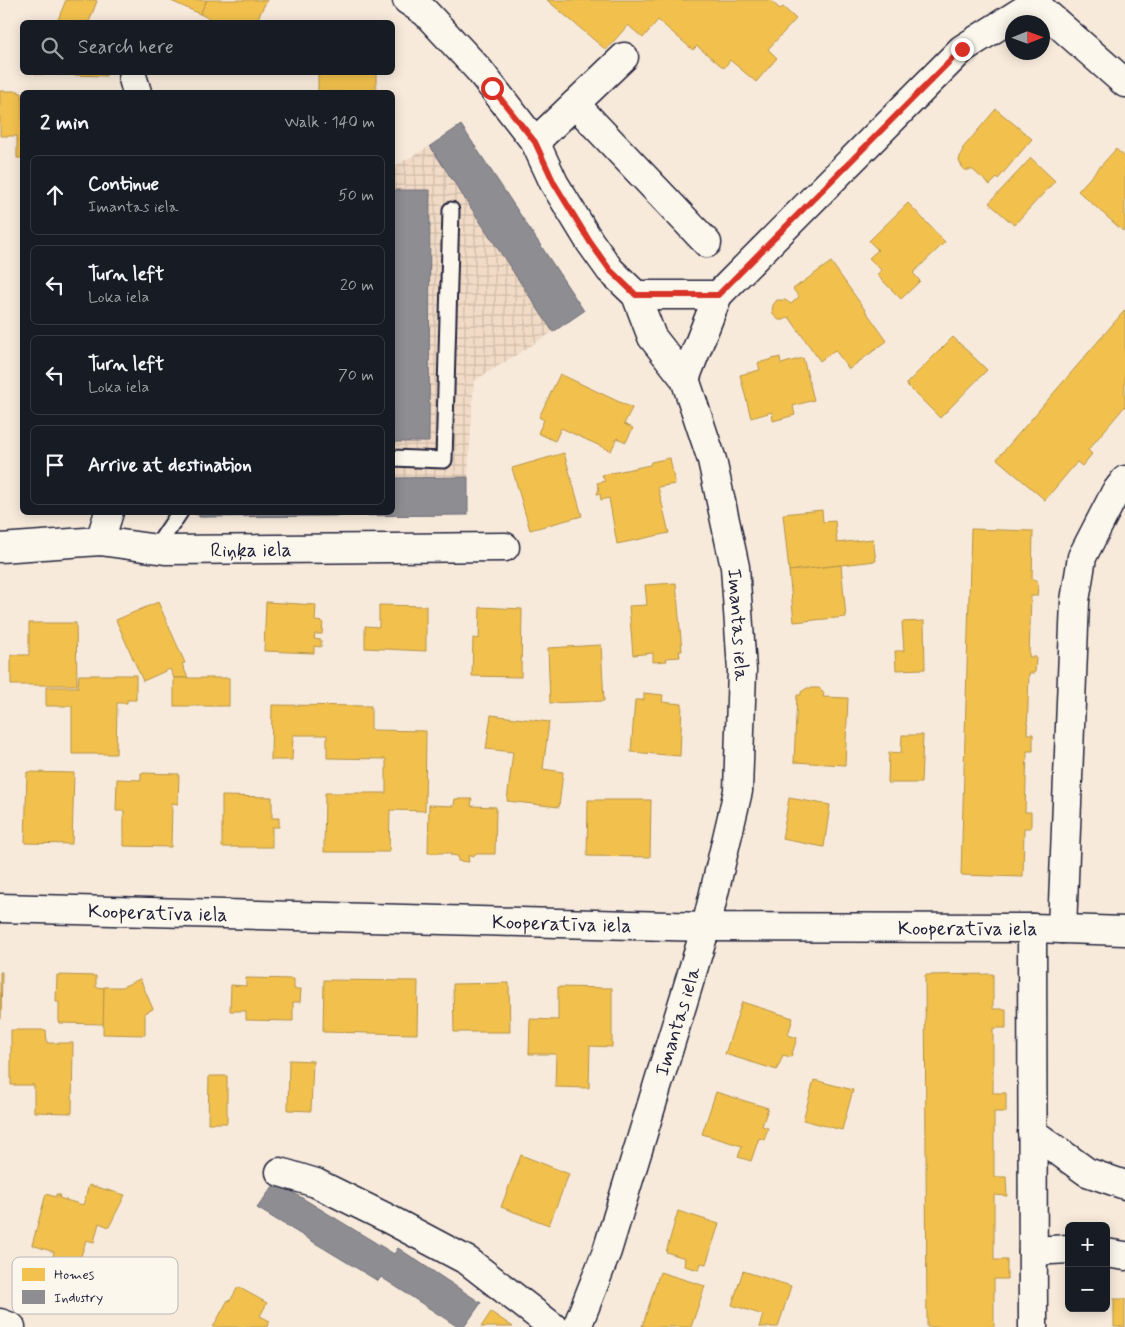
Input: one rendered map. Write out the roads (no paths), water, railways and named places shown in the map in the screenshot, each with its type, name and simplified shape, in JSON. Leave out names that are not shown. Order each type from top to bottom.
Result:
[{"type":"street","name":"Imantas iela","points":[[407,0],[425,12],[479,70],[535,142],[554,183],[590,242],[610,270],[636,295],[652,336],[685,379],[712,460],[735,567],[742,670],[738,791],[706,926],[607,1251],[577,1327]]},
{"type":"street","points":[[685,379],[718,295],[962,49],[1034,1],[1125,83]]},
{"type":"street","points":[[535,142],[624,57]]},
{"type":"street","points":[[575,104],[707,243]]},
{"type":"street","points":[[636,295],[718,295]]},
{"type":"street","points":[[1062,929],[1074,601],[1082,558],[1115,493],[1125,480]]},
{"type":"street","points":[[100,541],[108,515]]},
{"type":"street","name":"Riņķa iela","points":[[0,548],[100,541],[165,550],[504,547]]},
{"type":"street","name":"Kooperatīva iela","points":[[0,908],[706,926],[1032,928],[1125,931]]},
{"type":"street","points":[[1032,928],[1033,1327]]},
{"type":"street","points":[[1032,1132],[1087,1172],[1125,1185]]},
{"type":"street","points":[[280,1172],[316,1183],[468,1261],[552,1327]]},
{"type":"street","points":[[1033,1252],[1065,1249]]},
{"type":"street","points":[[1110,1254],[1125,1256]]},
{"type":"street","points":[[0,1323],[11,1327]]},
{"type":"lane","points":[[395,458],[444,460],[451,210]]},
{"type":"lane","points":[[156,548],[178,515]]}]
